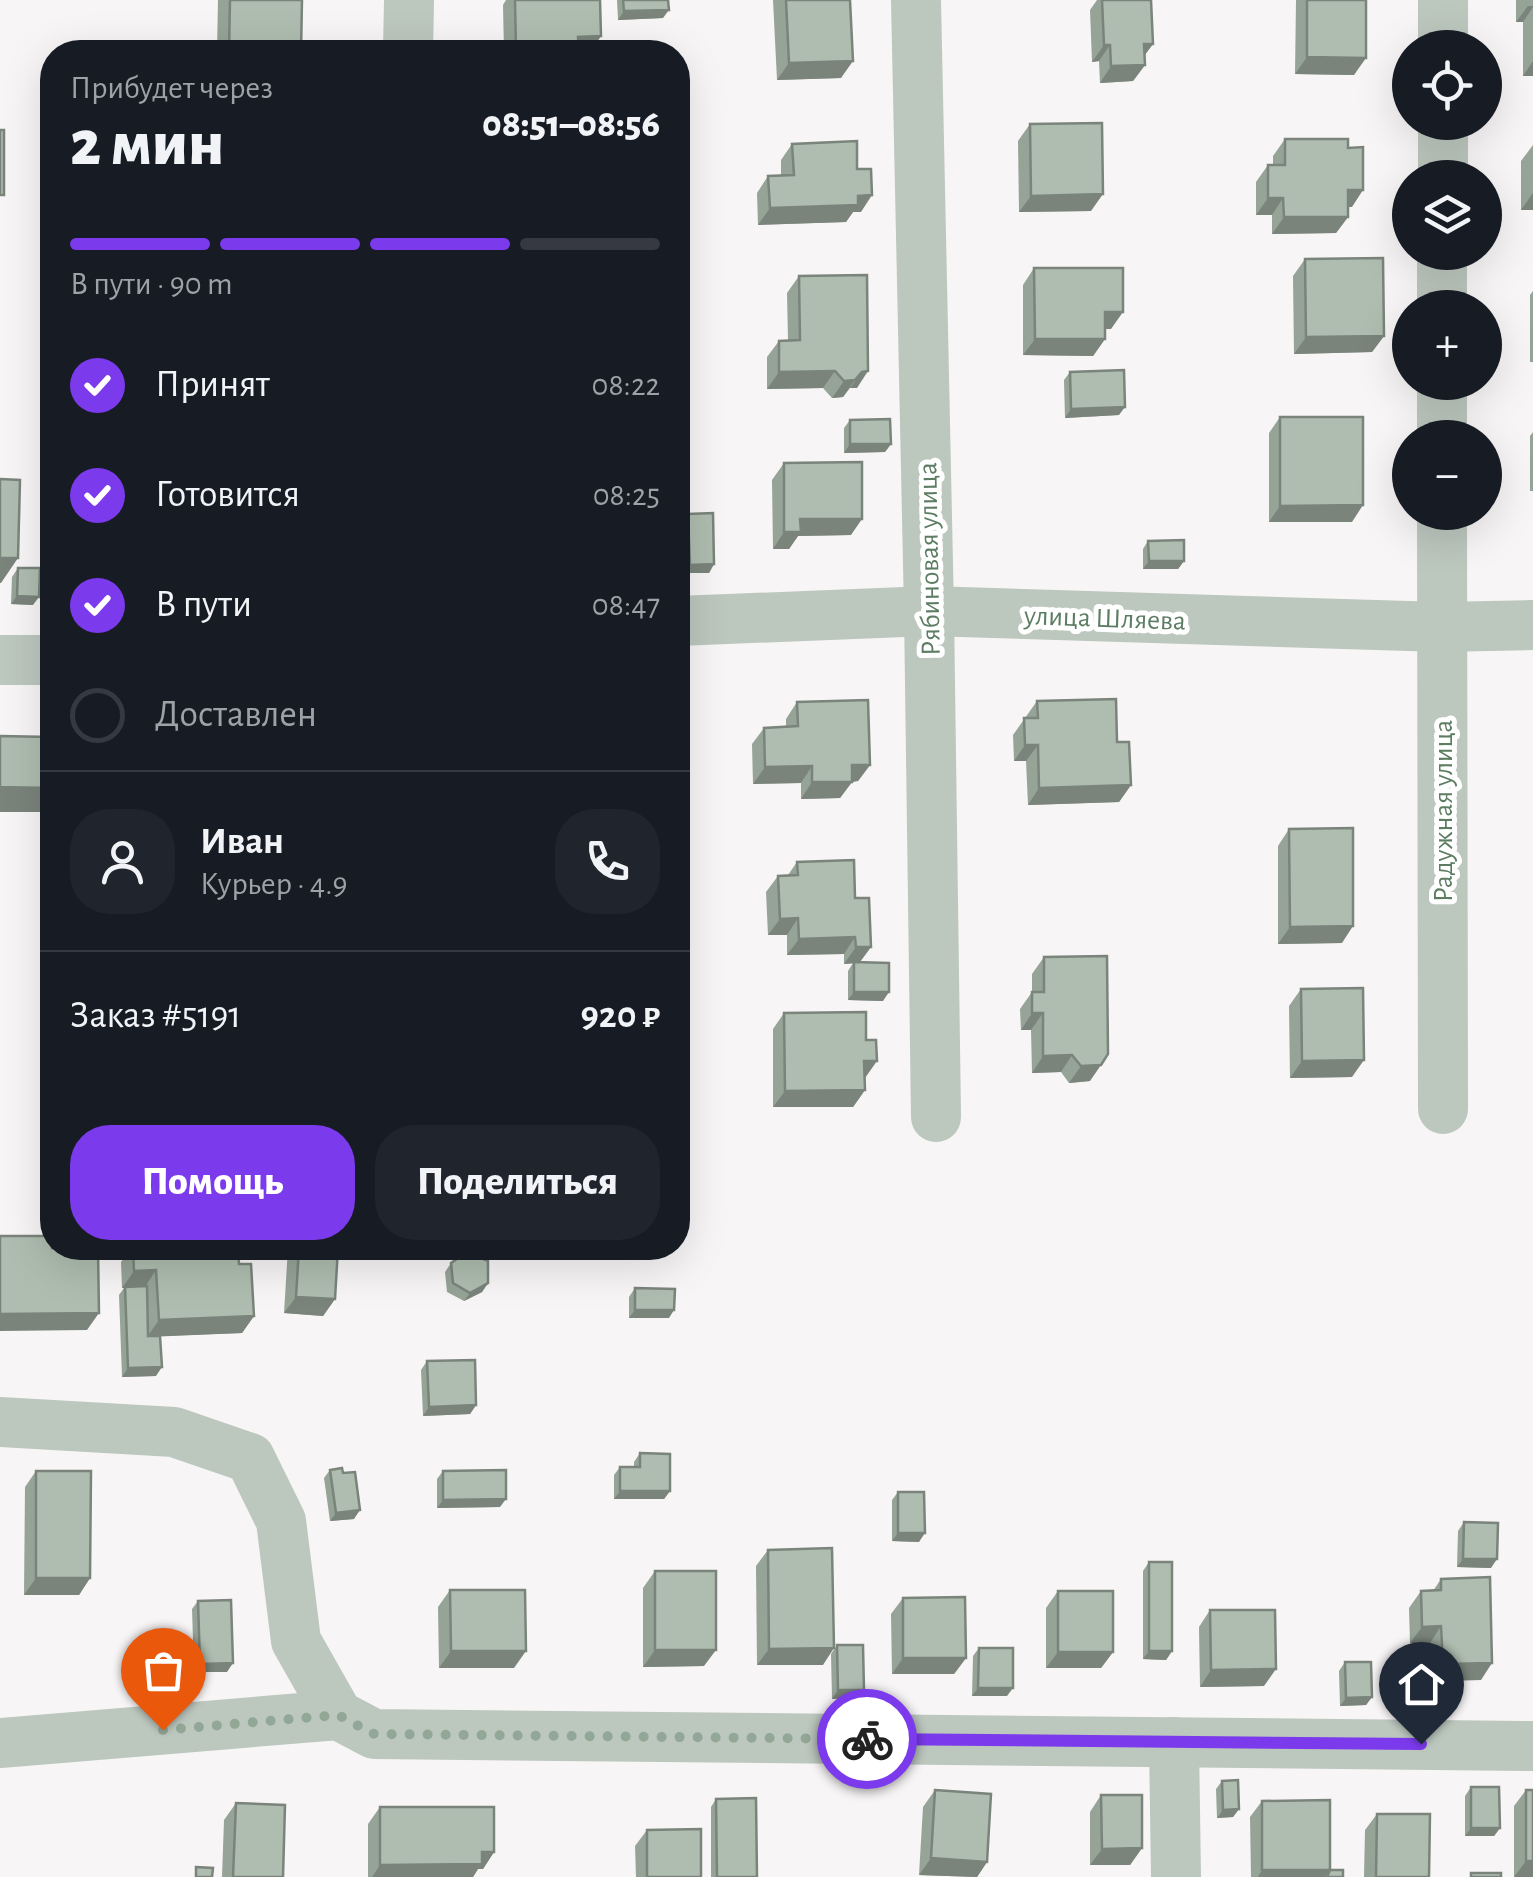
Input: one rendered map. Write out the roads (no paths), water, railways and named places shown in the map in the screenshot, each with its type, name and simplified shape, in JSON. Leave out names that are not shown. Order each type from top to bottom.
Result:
[{"type":"street","points":[[408,40],[409,0]]},
{"type":"street","name":"Рябиновая улица","points":[[916,0],[936,1117]]},
{"type":"street","points":[[1443,0],[1443,30]]},
{"type":"street","name":"Радужная улица","points":[[1442,530],[1444,1109]]},
{"type":"street","name":"улица Шляева","points":[[690,621],[929,611],[1441,627],[1533,626]]},
{"type":"street","points":[[0,660],[40,660]]},
{"type":"street","points":[[0,1422],[174,1432],[250,1458],[281,1522],[296,1641],[338,1715]]},
{"type":"street","points":[[0,1743],[338,1715],[374,1734],[1533,1746]]},
{"type":"street","points":[[1174,1742],[1176,1877]]}]
